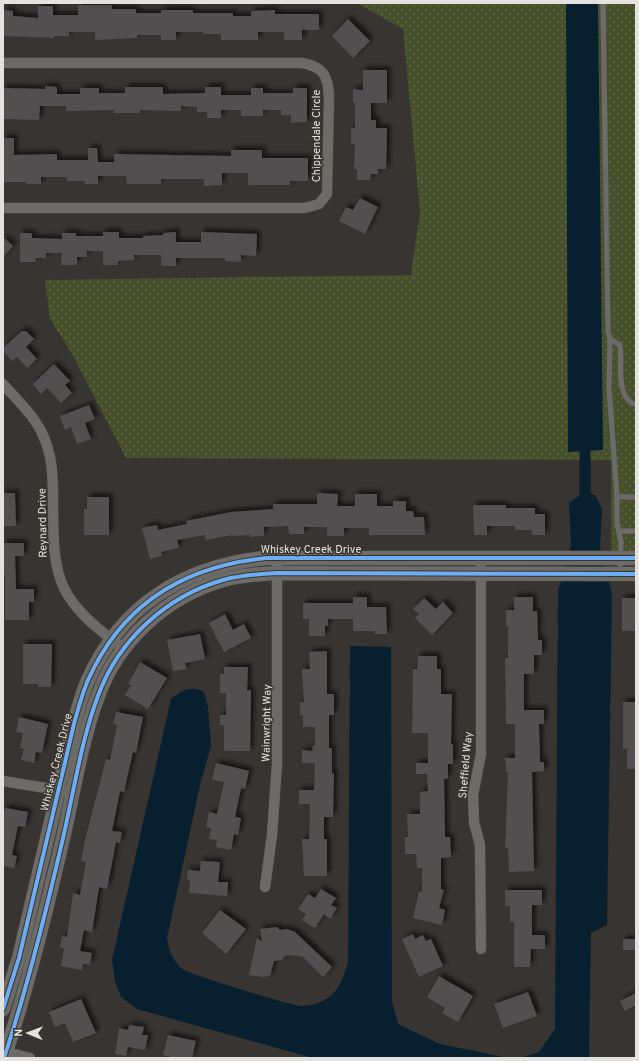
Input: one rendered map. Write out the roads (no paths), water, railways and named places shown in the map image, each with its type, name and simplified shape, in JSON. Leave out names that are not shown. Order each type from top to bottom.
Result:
[{"type":"street","name":"Chippendale Circle","points":[[3,63],[302,62],[314,65],[324,72],[328,83],[329,97],[328,194],[318,204],[305,208],[3,208]]},
{"type":"street","name":"Reynard Drive","points":[[3,384],[38,425],[50,455],[53,482],[53,552],[57,574],[62,588],[77,610],[111,640],[124,649]]},
{"type":"street","name":"Whiskey Creek Drive","points":[[3,1009],[19,958],[58,790],[84,690],[99,659],[111,640],[128,620],[149,601],[188,577],[213,566],[239,560],[277,558],[636,558]]},
{"type":"street","name":"Wainwright Way","points":[[265,887],[272,835],[277,764],[277,558]]},
{"type":"street","name":"Sheffield Way","points":[[481,558],[480,754],[473,795],[474,822],[480,845],[481,948]]},
{"type":"street","points":[[30,1058],[4,1053],[41,930],[98,696],[112,666],[124,649],[150,620],[169,605],[196,591],[224,580],[250,575],[278,573],[636,574]]},
{"type":"street","points":[[3,781],[74,793]]},
{"type":"lane","points":[[603,3],[610,339],[609,388],[617,497],[617,523],[621,542],[616,558],[616,574]]},
{"type":"lane","points":[[610,339],[620,345],[621,386],[627,397],[636,405]]},
{"type":"lane","points":[[617,497],[636,497]]},
{"type":"lane","points":[[619,531],[636,531]]},
{"type":"water","points":[[566,3],[598,3],[603,450],[568,452]]},
{"type":"water","points":[[586,491],[596,496],[602,509],[600,547],[612,594],[607,925],[591,933],[589,1058],[521,1058],[539,1052],[555,1029],[558,591],[571,545],[569,503]]},
{"type":"water","points":[[350,646],[391,647],[392,1001],[398,1024],[440,1044],[508,1058],[313,1058],[137,1009],[121,997],[115,981],[112,960],[171,699],[183,691],[191,689],[204,692],[208,707],[211,746],[200,785],[167,938],[173,958],[181,968],[200,976],[300,1006],[306,1006],[325,1000],[335,992],[339,986],[348,961]]},
{"type":"waterway","points":[[585,436],[585,506]]}]
